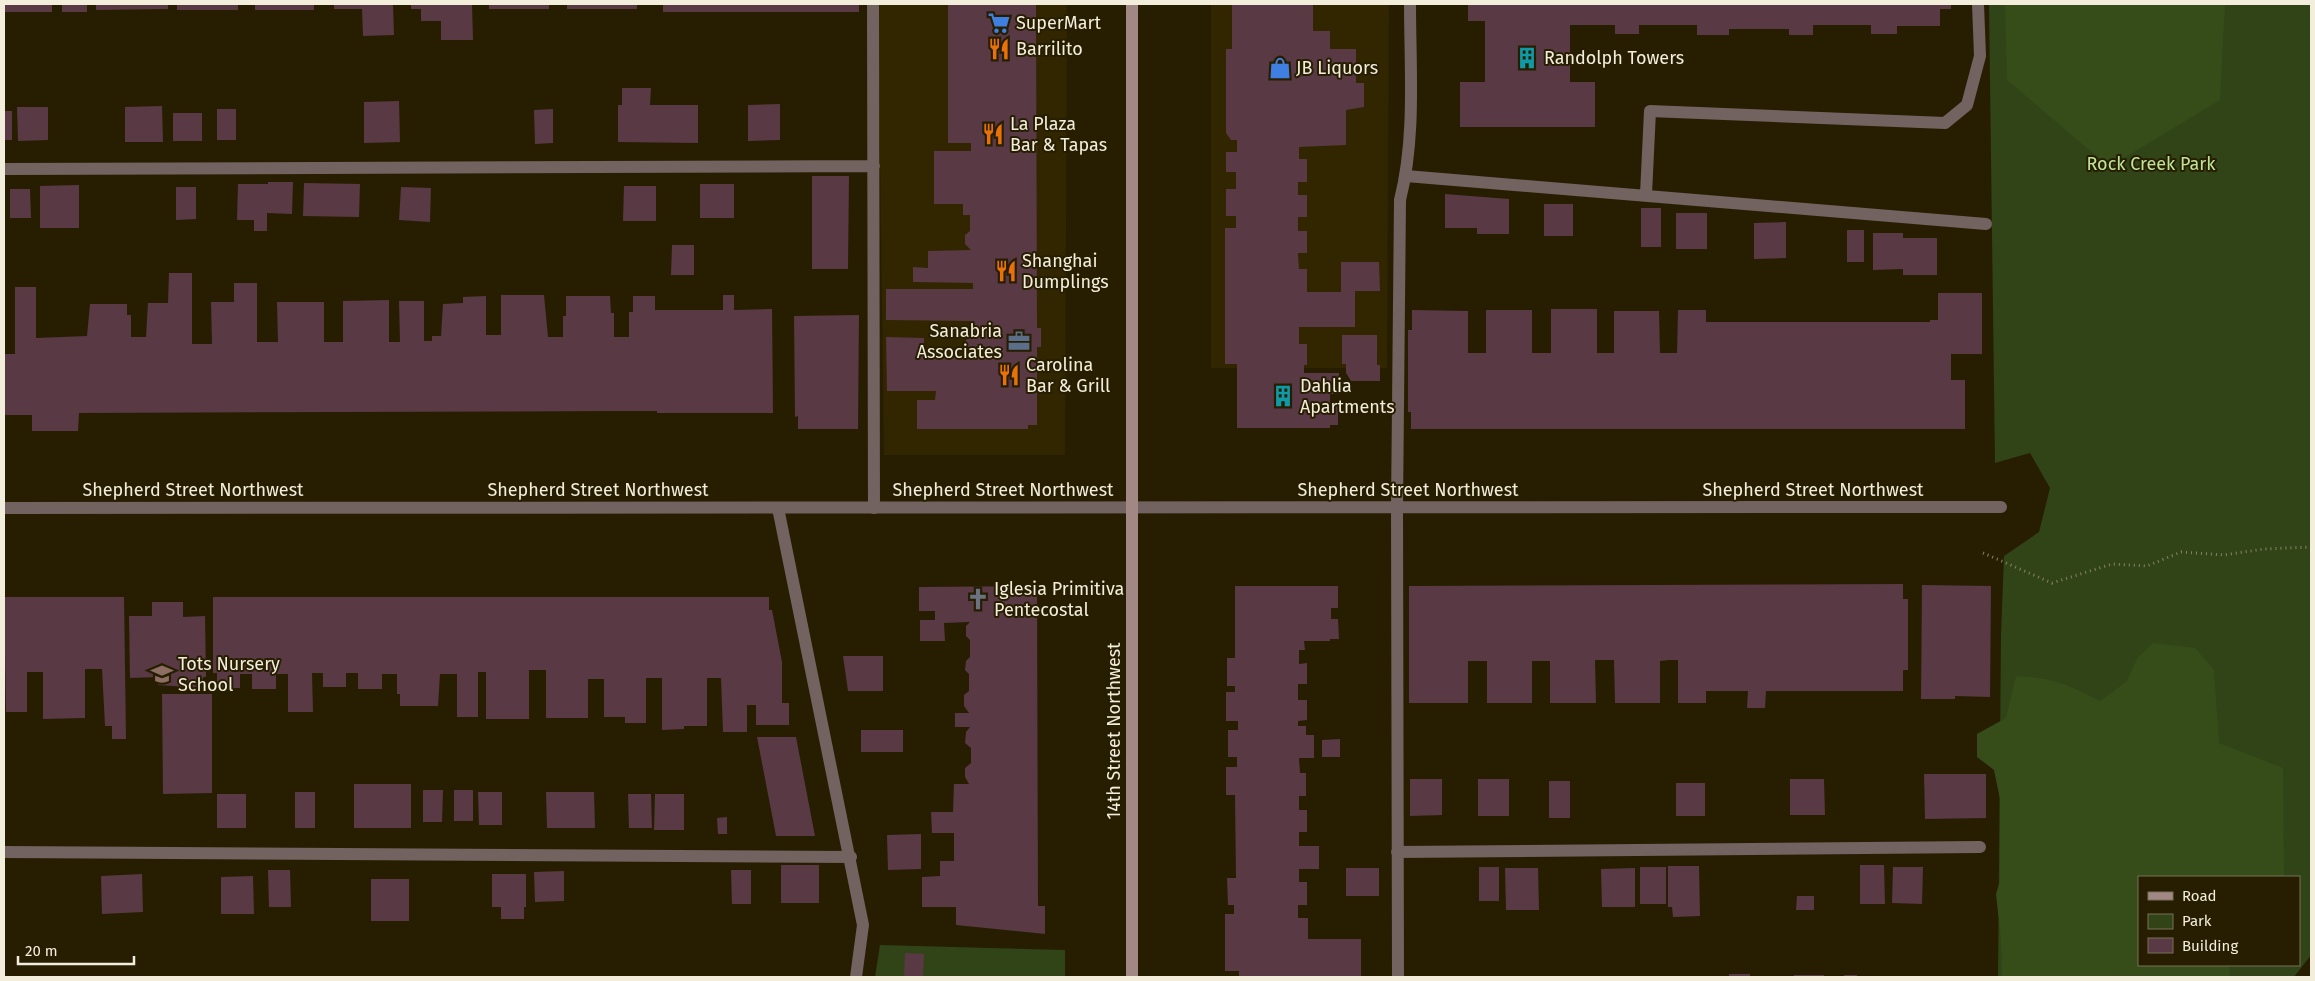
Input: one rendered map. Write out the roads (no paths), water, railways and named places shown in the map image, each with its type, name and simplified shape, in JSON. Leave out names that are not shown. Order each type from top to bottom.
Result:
[{"type":"main road","name":"14th Street Northwest","points":[[1132,4],[1132,977]]},
{"type":"street","points":[[873,4],[874,508]]},
{"type":"street","points":[[1398,977],[1397,508],[1400,200],[1406,176],[1410,143],[1410,4]]},
{"type":"street","points":[[1646,194],[1650,111],[1945,123],[1967,105],[1980,56],[1978,4]]},
{"type":"street","points":[[4,169],[874,166]]},
{"type":"street","points":[[1406,176],[1646,194],[1986,224]]},
{"type":"street","name":"Shepherd Street Northwest","points":[[4,508],[2001,507]]},
{"type":"street","points":[[778,508],[851,857],[863,925],[856,977]]},
{"type":"street","points":[[1397,852],[1980,846]]},
{"type":"street","points":[[4,852],[851,857]]},
{"type":"place","name":"SuperMart","points":[[999,23]]},
{"type":"place","name":"Barrilito","points":[[999,49]]},
{"type":"place","name":"Randolph Towers","points":[[1527,58]]},
{"type":"place","name":"JB Liquors","points":[[1280,68]]},
{"type":"place","name":"La Plaza Bar & Tapas","points":[[993,134]]},
{"type":"place","name":"Shanghai Dumplings","points":[[1006,271]]},
{"type":"place","name":"Sanabria Associates","points":[[1019,341]]},
{"type":"place","name":"Carolina Bar & Grill","points":[[1009,375]]},
{"type":"place","name":"Dahlia Apartments","points":[[1283,396]]},
{"type":"place","name":"Iglesia Primitiva Pentecostal","points":[[978,599]]},
{"type":"place","name":"Tots Nursery School","points":[[162,674]]},
{"type":"park label","name":"Rock Creek Park","points":[[2151,164]]}]
